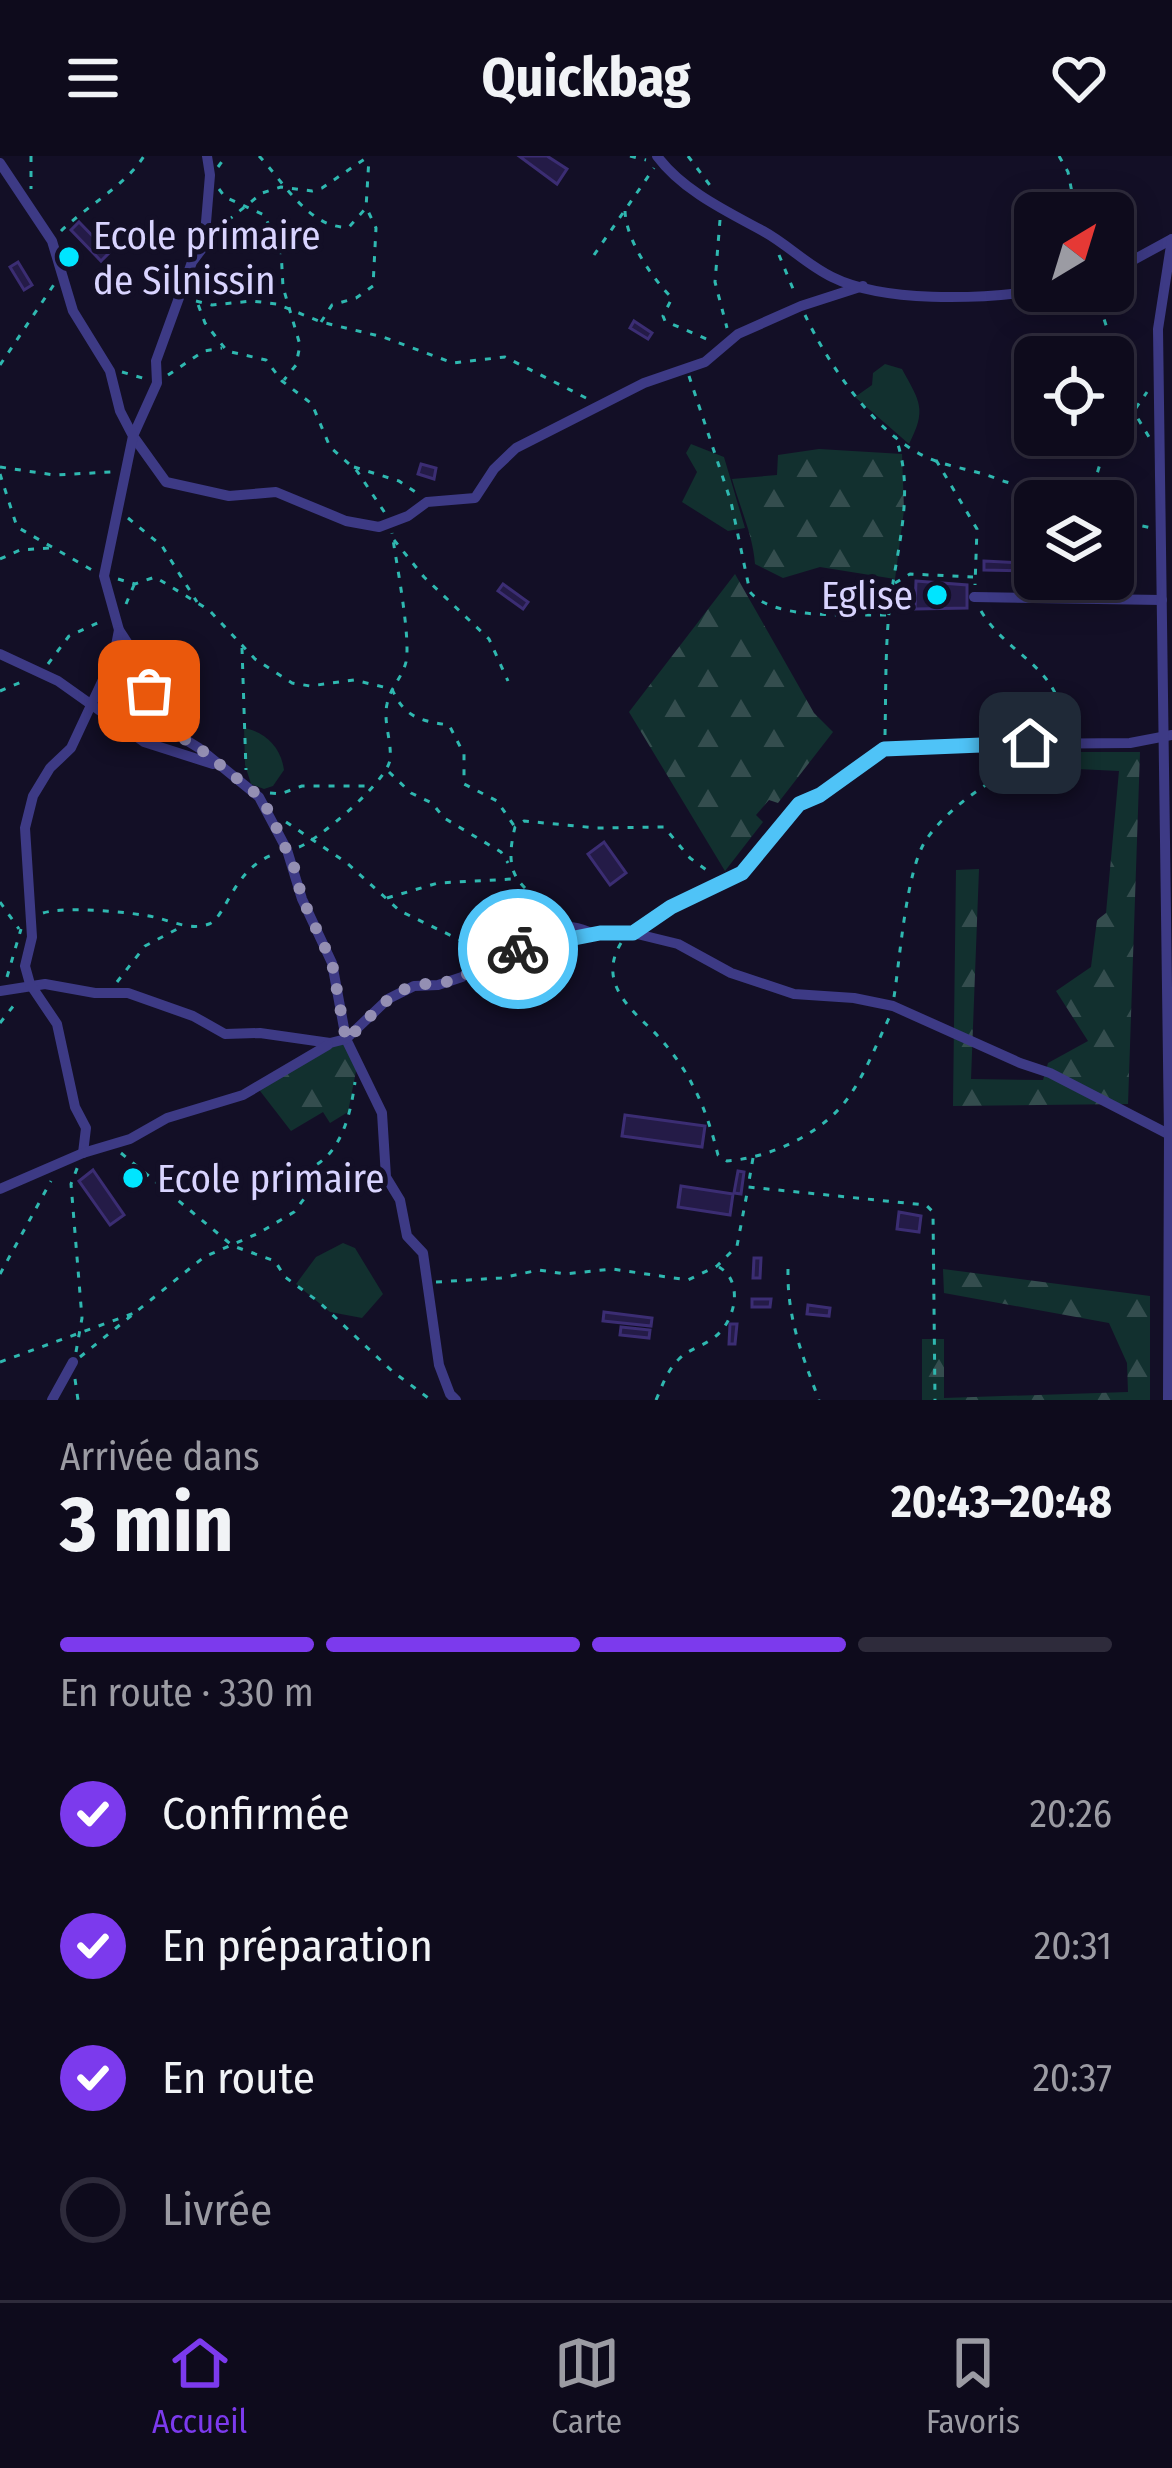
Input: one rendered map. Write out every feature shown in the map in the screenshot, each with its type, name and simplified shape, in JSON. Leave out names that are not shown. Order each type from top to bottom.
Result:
[{"type":"street","points":[[83,1153],[86,1128],[75,1106],[58,1024],[30,984],[25,966],[32,920],[25,828],[33,796],[50,768],[71,748],[114,656],[116,614],[104,576],[133,436],[157,383],[156,361],[188,274],[204,246],[210,175],[207,156]]},
{"type":"street","points":[[657,159],[721,208],[836,279],[953,295],[1014,294]]},
{"type":"street","points":[[0,163],[52,241],[73,311],[110,371],[120,411],[166,482],[229,496],[276,492],[346,521],[380,527],[427,502],[475,498],[494,469],[516,448],[644,383],[705,362],[729,342],[801,306],[863,286]]},
{"type":"street","points":[[1134,260],[1172,239]]},
{"type":"street","points":[[1168,1400],[1167,736],[1161,566],[1167,532],[1159,454],[1159,376],[1160,299],[1172,239]]},
{"type":"street","points":[[974,597],[1162,600]]},
{"type":"street","points":[[118,630],[136,656],[154,716],[254,792],[269,811],[287,850],[302,898],[332,963],[346,1040],[382,1113],[386,1177],[400,1200],[407,1236],[423,1253],[442,1379],[457,1400]]},
{"type":"street","points":[[0,654],[58,681],[144,742],[221,767]]},
{"type":"street","points":[[633,933],[671,907],[742,873],[799,804],[820,795],[884,749],[1130,743],[1167,736]]},
{"type":"street","points":[[525,947],[546,929],[574,925],[595,934]]},
{"type":"street","points":[[1,990],[30,984],[145,997],[225,1034],[260,1033],[330,1043],[346,1040],[388,999],[414,986],[462,977],[495,953],[595,934],[633,933],[678,944],[731,973],[794,994],[893,1006],[1050,1073],[1170,1135]]},
{"type":"street","points":[[0,1189],[83,1153],[112,1146],[167,1118],[243,1095],[330,1043]]},
{"type":"street","points":[[52,1400],[73,1362]]},
{"type":"path","points":[[31,156],[33,209]]},
{"type":"path","points":[[52,241],[104,193],[128,179],[144,156]]},
{"type":"path","points":[[260,156],[313,216],[341,229],[349,227],[366,208]]},
{"type":"path","points":[[218,227],[262,193],[289,187],[322,188],[369,156]]},
{"type":"path","points":[[321,322],[332,305],[356,298],[373,286],[376,229],[366,208],[369,156]]},
{"type":"path","points":[[625,211],[625,223],[672,298],[665,321],[694,336],[729,342],[715,282],[721,208],[688,156]]},
{"type":"path","points":[[1059,156],[1072,192]]},
{"type":"path","points":[[594,255],[657,159]]},
{"type":"path","points":[[210,175],[225,197],[264,215],[275,233],[299,357],[283,381]]},
{"type":"path","points":[[774,237],[786,280],[831,365],[855,397],[922,455],[1014,482]]},
{"type":"path","points":[[1,990],[20,931],[47,911],[72,908],[151,916],[182,926],[209,924],[218,918],[225,898],[250,867],[263,857],[313,842],[375,786],[390,760],[385,719],[407,653],[390,523],[375,493],[330,447],[312,404],[266,360],[227,352],[195,301],[188,274]]},
{"type":"path","points":[[0,365],[45,293],[62,276]]},
{"type":"path","points":[[195,301],[212,305],[266,301],[453,364],[505,357],[602,406]]},
{"type":"path","points":[[686,369],[721,467],[750,592],[757,600],[786,611],[890,615]]},
{"type":"path","points":[[1159,376],[1134,412],[1159,454]]},
{"type":"path","points":[[884,749],[890,615],[904,509],[904,461],[893,432]]},
{"type":"path","points":[[352,466],[399,481],[427,502]]},
{"type":"path","points":[[126,473],[0,471],[17,527],[104,576],[135,584],[154,577],[209,610],[271,673],[310,686],[354,680],[392,689]]},
{"type":"path","points":[[120,510],[157,539],[198,603]]},
{"type":"path","points":[[1134,525],[1167,532]]},
{"type":"path","points":[[393,539],[424,578],[489,639],[508,681]]},
{"type":"path","points":[[0,559],[20,550],[52,548]]},
{"type":"path","points":[[894,583],[910,574],[975,577]]},
{"type":"path","points":[[0,691],[39,674],[69,636],[116,614],[135,584]]},
{"type":"path","points":[[242,646],[244,765],[254,792],[280,794],[302,786],[375,786]]},
{"type":"path","points":[[392,689],[398,705],[410,716],[448,725],[464,754],[464,784],[496,801],[515,827],[510,864],[514,880],[574,925]]},
{"type":"path","points":[[387,770],[411,793],[432,803],[444,818],[501,852],[510,864]]},
{"type":"path","points":[[269,811],[328,848],[400,911],[476,950],[495,953]]},
{"type":"path","points":[[515,827],[524,821],[597,828],[664,827],[699,867],[724,880]]},
{"type":"path","points":[[386,898],[438,883],[514,880]]},
{"type":"path","points":[[0,902],[20,931]]},
{"type":"path","points":[[106,991],[123,978],[145,946],[182,926]]},
{"type":"path","points":[[0,1023],[30,984]]},
{"type":"path","points":[[73,1362],[204,1257],[233,1246],[303,1203],[314,1166],[329,1158],[339,1140],[357,1066]]},
{"type":"path","points":[[112,1146],[233,1246],[274,1261],[392,1371],[431,1400]]},
{"type":"path","points":[[78,1400],[73,1362],[80,1336],[71,1184],[83,1153]]},
{"type":"path","points":[[427,1282],[501,1278],[538,1270],[565,1274],[612,1269],[688,1280],[718,1266],[737,1246],[753,1158]]},
{"type":"path","points":[[748,1186],[926,1205],[933,1212],[935,1400]]},
{"type":"path","points":[[0,1274],[39,1197]]},
{"type":"path","points":[[656,1400],[667,1374],[683,1355],[716,1337],[732,1307],[735,1284],[718,1266]]},
{"type":"path","points":[[788,1269],[787,1304],[796,1344],[819,1400]]},
{"type":"path","points":[[0,1362],[138,1312]]},
{"type":"green space","points":[[885,364],[902,369],[917,398],[918,422],[909,444],[855,397],[872,385],[873,373]]},
{"type":"green space","points":[[691,444],[724,457],[745,528],[728,531],[682,502],[697,472],[686,453]]},
{"type":"green space","points":[[819,449],[902,454],[904,510],[895,579],[820,567],[783,578],[755,564],[732,479],[777,475],[778,455]]},
{"type":"green space","points":[[735,574],[814,713],[833,732],[778,803],[769,800],[756,815],[763,822],[725,871],[629,712]]},
{"type":"green space","points":[[244,728],[266,737],[280,755],[284,770],[273,786],[264,789],[251,784]]},
{"type":"green space","points":[[1075,752],[1140,752],[1128,1104],[953,1106],[956,870],[979,869],[971,1079],[1043,1080],[1048,1063],[1088,1041],[1056,991],[1091,967],[1097,920],[1106,913],[1119,771],[1078,769]]},
{"type":"green space","points":[[346,1039],[357,1066],[348,1112],[330,1123],[323,1112],[291,1131],[257,1087]]},
{"type":"green space","points":[[343,1243],[355,1248],[383,1294],[362,1318],[330,1312],[296,1284],[316,1257]]},
{"type":"green space","points":[[943,1269],[1150,1296],[1150,1400],[922,1400],[922,1339],[944,1339],[944,1398],[1128,1392],[1127,1363],[1109,1323],[944,1293]]},
{"type":"building","points":[[519,156],[547,156],[567,169],[557,184]]},
{"type":"building","points":[[79,222],[109,253],[101,261],[71,230]]},
{"type":"building","points":[[18,262],[32,285],[24,290],[10,267]]},
{"type":"building","points":[[634,321],[652,333],[648,339],[630,328]]},
{"type":"building","points":[[421,464],[436,468],[434,479],[418,474]]},
{"type":"building","points":[[984,561],[1014,562],[1014,571],[984,570]]},
{"type":"building","points":[[916,581],[967,585],[967,608],[915,609]]},
{"type":"building","points":[[503,584],[528,602],[523,609],[498,591]]},
{"type":"building","points":[[604,842],[626,873],[610,885],[588,854]]},
{"type":"building","points":[[480,925],[493,934],[488,942],[475,933]]},
{"type":"building","points":[[625,1115],[705,1126],[702,1147],[622,1136]]},
{"type":"building","points":[[93,1170],[124,1215],[110,1225],[79,1181]]},
{"type":"building","points":[[738,1171],[744,1172],[741,1194],[734,1193]]},
{"type":"building","points":[[681,1186],[733,1194],[730,1215],[678,1207]]},
{"type":"building","points":[[899,1212],[921,1216],[919,1232],[897,1229]]},
{"type":"building","points":[[754,1258],[761,1258],[760,1278],[753,1278]]},
{"type":"building","points":[[752,1299],[771,1299],[770,1307],[752,1307]]},
{"type":"building","points":[[808,1305],[830,1308],[829,1316],[807,1314]]},
{"type":"building","points":[[604,1312],[652,1318],[651,1326],[603,1321]]},
{"type":"building","points":[[730,1324],[737,1324],[735,1344],[729,1344]]},
{"type":"building","points":[[621,1327],[650,1330],[649,1338],[620,1335]]},
{"type":"way so far","points":[[149,691],[154,716],[163,726],[254,792],[269,811],[332,963],[346,1040],[388,999],[414,986],[462,977],[495,953],[518,949]]},
{"type":"place","name":"Ecole primaire de Silnissin","points":[[69,257]]},
{"type":"place","name":"Eglise","points":[[937,595]]},
{"type":"place","name":"Ecole primaire","points":[[133,1178]]},
{"type":"route","points":[[518,949],[600,933],[633,933],[671,907],[742,873],[799,804],[865,766],[884,749],[1030,743]]}]
